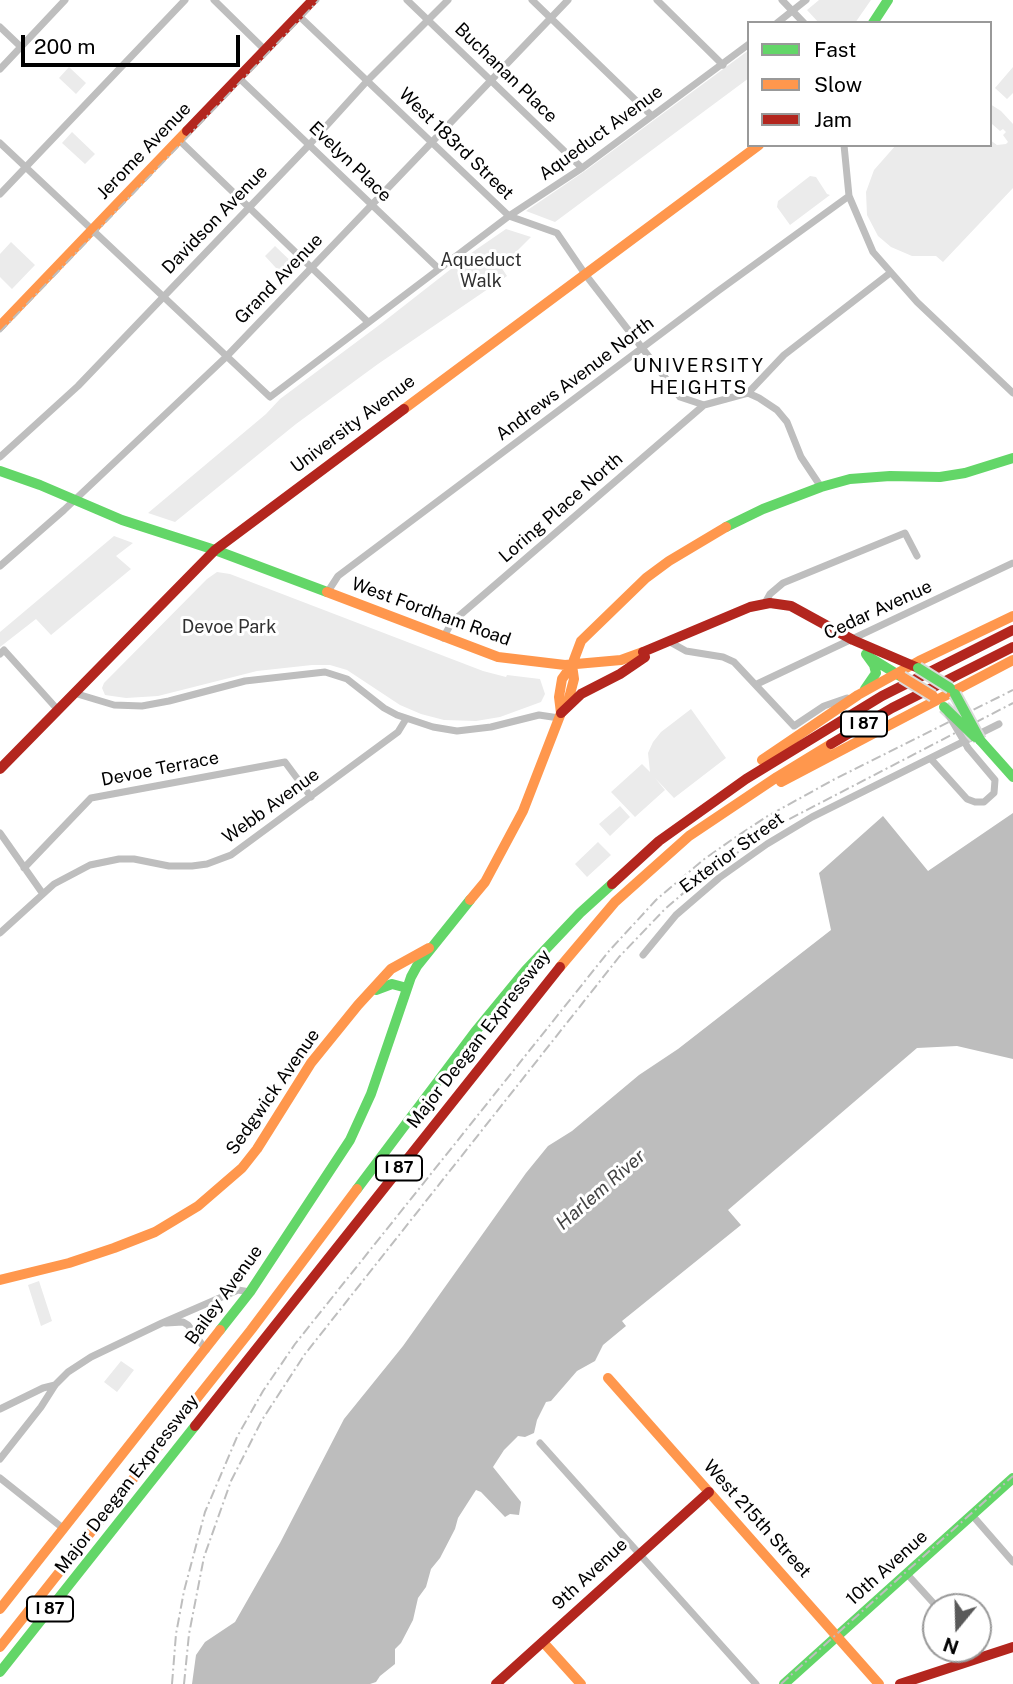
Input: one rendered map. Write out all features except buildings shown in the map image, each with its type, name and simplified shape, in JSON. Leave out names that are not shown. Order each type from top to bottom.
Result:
[{"type":"main road","name":"Jerome Avenue","points":[[0,326],[313,0]]},
{"type":"main road","points":[[874,21],[888,0]]},
{"type":"main road","name":"University Avenue","points":[[0,769],[215,550],[756,147]]},
{"type":"main road","name":"Sedgwick Avenue","points":[[416,969],[485,881],[523,811],[560,716],[562,679],[572,665],[581,641],[646,578],[729,525],[821,487],[850,479],[890,476],[940,477],[965,473],[1013,458]]},
{"type":"main road","name":"West Fordham Road","points":[[0,471],[122,520],[215,550],[498,657],[572,665],[628,658],[765,603]]},
{"type":"main road","points":[[765,603],[791,606],[853,640],[915,666],[953,691],[980,741]]},
{"type":"main road","points":[[702,809],[767,756],[858,695],[1013,616]]},
{"type":"main road","name":"Major Deegan Expressway","points":[[0,1647],[251,1330],[442,1073],[509,990],[562,931],[609,884],[702,809],[848,716],[1013,630]]},
{"type":"main road","points":[[853,640],[874,665],[876,673],[870,684],[858,695]]},
{"type":"main road","points":[[560,716],[581,694],[620,674],[668,643]]},
{"type":"main road","name":"Major Deegan Expressway","points":[[0,1672],[579,942],[615,902],[653,866],[722,813],[869,721],[1013,647]]},
{"type":"main road","points":[[866,654],[938,701],[1013,777]]},
{"type":"main road","points":[[722,813],[1013,660]]},
{"type":"main road","name":"Sedgwick Avenue","points":[[0,1280],[69,1263],[114,1248],[155,1232],[198,1206],[242,1168],[257,1149],[311,1063],[387,974],[434,946]]},
{"type":"main road","points":[[387,974],[416,969]]},
{"type":"main road","name":"Bailey Avenue","points":[[0,1609],[250,1292],[350,1140],[371,1094],[416,969]]},
{"type":"main road","points":[[373,991],[392,984],[407,988]]},
{"type":"main road","name":"West 215th Street","points":[[608,1378],[879,1684]]},
{"type":"main road","name":"10th Avenue","points":[[784,1684],[1013,1478]]},
{"type":"main road","name":"9th Avenue","points":[[496,1684],[709,1492]]},
{"type":"main road","points":[[543,1642],[581,1684]]},
{"type":"main road","points":[[992,1651],[1013,1647]]},
{"type":"main road","points":[[901,1684],[954,1663]]},
{"type":"street","points":[[0,69],[65,0]]},
{"type":"street","points":[[0,194],[185,0]]},
{"type":"street","points":[[214,0],[265,50]]},
{"type":"street","name":"Buchanan Place","points":[[407,0],[582,168]]},
{"type":"street","name":"Davidson Avenue","points":[[0,457],[78,386],[368,80],[449,0]]},
{"type":"street","points":[[532,0],[652,116]]},
{"type":"street","name":"Grand Avenue","points":[[0,566],[75,500],[226,357],[568,0]]},
{"type":"street","points":[[657,0],[723,65]]},
{"type":"street","points":[[782,0],[802,21]]},
{"type":"street","points":[[779,21],[806,0]]},
{"type":"street","name":"West 183rd Street","points":[[299,15],[509,216],[557,233],[585,274],[680,397],[704,405]]},
{"type":"street","points":[[0,27],[21,47]]},
{"type":"street","name":"Aqueduct Avenue","points":[[226,357],[270,397],[509,216],[582,168],[747,46]]},
{"type":"street","name":"Evelyn Place","points":[[239,78],[439,270]]},
{"type":"street","points":[[179,140],[368,322]]},
{"type":"street","points":[[0,143],[226,357]]},
{"type":"street","points":[[844,147],[849,196],[873,252],[890,273],[1013,393]]},
{"type":"street","name":"Andrews Avenue North","points":[[327,593],[330,584],[338,576],[849,196]]},
{"type":"street","points":[[704,405],[748,393],[784,355],[890,273]]},
{"type":"street","points":[[748,393],[777,410],[787,422],[801,457],[821,487]]},
{"type":"street","name":"Loring Place North","points":[[443,638],[453,622],[704,405]]},
{"type":"street","points":[[765,603],[770,594],[783,583],[905,533],[917,556]]},
{"type":"street","name":"Cedar Avenue","points":[[757,684],[1013,563]]},
{"type":"street","points":[[668,643],[686,651],[729,659],[757,684],[794,726],[827,705],[858,695]]},
{"type":"street","points":[[2,652],[58,710]]},
{"type":"street","points":[[74,693],[106,704],[142,706],[245,681],[325,672],[347,679],[384,708],[406,719],[457,731],[491,727],[539,715],[560,716]]},
{"type":"street","points":[[931,759],[967,799],[978,803],[990,798],[996,786],[992,775],[961,740],[938,701]]},
{"type":"street","name":"Webb Avenue","points":[[0,933],[66,876],[104,861],[134,859],[182,867],[218,861],[243,848],[398,732],[406,719]]},
{"type":"street","name":"Exterior Street","points":[[643,955],[676,915],[719,878],[767,844],[812,817],[999,724]]},
{"type":"street","points":[[975,757],[973,749],[980,741]]},
{"type":"street","name":"Devoe Terrace","points":[[24,867],[91,798],[285,762],[311,797]]},
{"type":"street","points":[[0,833],[43,894]]},
{"type":"street","points":[[0,1459],[55,1385],[68,1372],[91,1357],[186,1312],[238,1290],[250,1292]]},
{"type":"street","points":[[183,1322],[186,1312]]},
{"type":"street","points":[[162,1323],[183,1322],[188,1325],[206,1350]]},
{"type":"street","points":[[0,1409],[55,1385]]},
{"type":"street","points":[[540,1443],[756,1684]]},
{"type":"street","points":[[0,1478],[64,1529]]},
{"type":"street","points":[[972,1515],[1013,1562]]},
{"type":"street","points":[[907,1574],[924,1593]]},
{"type":"green space","points":[[819,0],[871,0],[856,21],[817,21],[807,10]]},
{"type":"green space","name":"Aqueduct Walk","points":[[747,51],[747,79],[555,222],[526,211]]},
{"type":"green space","points":[[69,67],[86,83],[76,94],[59,78]]},
{"type":"green space","points":[[1013,67],[1013,93],[1007,99],[995,88]]},
{"type":"green space","points":[[992,105],[1013,124],[1013,188],[943,262],[936,256],[912,256],[891,247],[878,236],[867,215],[866,192],[874,170],[894,147],[992,147],[992,141],[997,145],[1008,142],[1003,135],[1006,132],[1003,129],[1000,131],[992,124]]},
{"type":"green space","points":[[72,132],[95,154],[85,164],[62,143]]},
{"type":"green space","points":[[810,176],[816,177],[830,195],[790,225],[777,207],[778,201]]},
{"type":"green space","name":"Aqueduct Walk","points":[[506,229],[531,237],[501,267],[507,276],[296,424],[175,522],[148,513],[266,414],[280,399]]},
{"type":"green space","points":[[11,242],[35,265],[12,289],[0,277],[0,254]]},
{"type":"green space","points":[[275,246],[298,268],[287,280],[265,256]]},
{"type":"green space","points":[[114,536],[133,543],[116,556],[131,569],[51,635],[36,619],[0,647],[0,632]]},
{"type":"green space","name":"Devoe Park","points":[[217,572],[230,574],[483,671],[506,677],[540,679],[545,694],[541,702],[500,717],[476,721],[444,720],[400,705],[347,670],[330,665],[312,665],[257,671],[158,696],[126,698],[105,695],[102,688],[104,683]]},
{"type":"green space","points":[[691,709],[726,758],[674,798],[655,778],[665,790],[635,817],[611,792],[642,764],[650,772],[648,753],[653,742],[661,732]]},
{"type":"green space","points":[[620,806],[630,817],[610,836],[599,824]]},
{"type":"green space","points":[[598,842],[611,855],[587,877],[575,864]]},
{"type":"green space","points":[[39,1281],[52,1321],[41,1326],[28,1285]]},
{"type":"green space","points":[[121,1361],[134,1370],[117,1392],[104,1382]]},
{"type":"water","name":"Harlem River","points":[[1013,813],[1013,1059],[957,1046],[917,1048],[728,1210],[741,1225],[622,1321],[626,1326],[603,1345],[595,1361],[577,1371],[551,1401],[546,1402],[534,1433],[525,1437],[518,1436],[504,1450],[493,1467],[521,1502],[519,1515],[510,1514],[505,1517],[476,1490],[458,1518],[440,1558],[431,1569],[426,1587],[418,1598],[413,1620],[395,1649],[395,1664],[376,1682],[192,1684],[196,1655],[205,1642],[235,1622],[280,1543],[344,1419],[403,1346],[548,1146],[572,1131],[639,1075],[678,1049],[831,930],[819,873],[883,816],[928,871]]},
{"type":"railway","points":[[0,332],[319,0]]},
{"type":"railway","points":[[172,1684],[176,1634],[184,1591],[205,1512],[237,1437],[263,1391],[295,1344],[609,951],[656,900],[703,860],[766,817],[833,780],[1013,690]]},
{"type":"railway","points":[[184,1684],[189,1634],[204,1557],[231,1481],[262,1420],[305,1354],[619,957],[665,909],[695,883],[772,828],[1013,703]]},
{"type":"railway","points":[[781,1684],[1013,1476]]},
{"type":"traffic: fast","points":[[874,21],[888,0]]},
{"type":"traffic: fast","points":[[726,527],[763,509],[850,479],[890,476],[940,477],[965,473],[1013,458]]},
{"type":"traffic: fast","points":[[0,471],[122,520],[215,550],[327,592]]},
{"type":"traffic: fast","points":[[865,689],[876,673],[866,654]]},
{"type":"traffic: fast","points":[[869,657],[900,676]]},
{"type":"traffic: fast","points":[[918,668],[950,688]]},
{"type":"traffic: fast","points":[[955,694],[980,740]]},
{"type":"traffic: fast","points":[[944,707],[975,737]]},
{"type":"traffic: fast","points":[[980,740],[1013,777]]},
{"type":"traffic: fast","points":[[357,1189],[475,1032],[526,970],[580,913],[612,884]]},
{"type":"traffic: fast","points":[[220,1330],[250,1292],[350,1140],[371,1094],[411,977],[470,900]]},
{"type":"traffic: fast","points":[[376,990],[392,984],[407,988]]},
{"type":"traffic: fast","points":[[0,1672],[195,1426]]},
{"type":"traffic: fast","points":[[784,1684],[1013,1478]]},
{"type":"traffic: slow","points":[[0,326],[187,131]]},
{"type":"traffic: slow","points":[[404,409],[756,147]]},
{"type":"traffic: slow","points":[[470,900],[485,882],[523,811],[569,698],[574,679],[572,665],[581,641],[646,578],[726,527]]},
{"type":"traffic: slow","points":[[327,592],[498,657],[565,665],[621,660],[643,652]]},
{"type":"traffic: slow","points":[[762,760],[858,695],[919,661],[1013,616]]},
{"type":"traffic: slow","points":[[781,782],[1013,660]]},
{"type":"traffic: slow","points":[[561,713],[559,697],[562,679],[572,665]]},
{"type":"traffic: slow","points":[[902,677],[933,696]]},
{"type":"traffic: slow","points":[[560,967],[615,902],[689,836],[831,744]]},
{"type":"traffic: slow","points":[[0,1280],[69,1263],[114,1248],[155,1232],[198,1206],[242,1168],[257,1149],[311,1063],[358,1005],[391,969],[429,948]]},
{"type":"traffic: slow","points":[[0,1647],[251,1330],[357,1189]]},
{"type":"traffic: slow","points":[[0,1609],[220,1330]]},
{"type":"traffic: slow","points":[[608,1378],[879,1684]]},
{"type":"traffic: slow","points":[[543,1642],[581,1684]]},
{"type":"traffic: jam","points":[[187,131],[313,0]]},
{"type":"traffic: jam","points":[[0,769],[215,550],[404,409]]},
{"type":"traffic: jam","points":[[643,652],[750,607],[770,603],[791,606],[853,640],[916,667]]},
{"type":"traffic: jam","points":[[612,884],[659,841],[746,779],[882,696],[1013,630]]},
{"type":"traffic: jam","points":[[831,744],[892,708],[1013,647]]},
{"type":"traffic: jam","points":[[561,713],[581,694],[620,674],[645,657]]},
{"type":"traffic: jam","points":[[195,1426],[560,967]]},
{"type":"traffic: jam","points":[[496,1684],[709,1492]]},
{"type":"traffic: jam","points":[[900,1684],[1013,1647]]},
{"type":"district","name":"UNIVERSITY HEIGHTS","points":[[699,377]]}]
